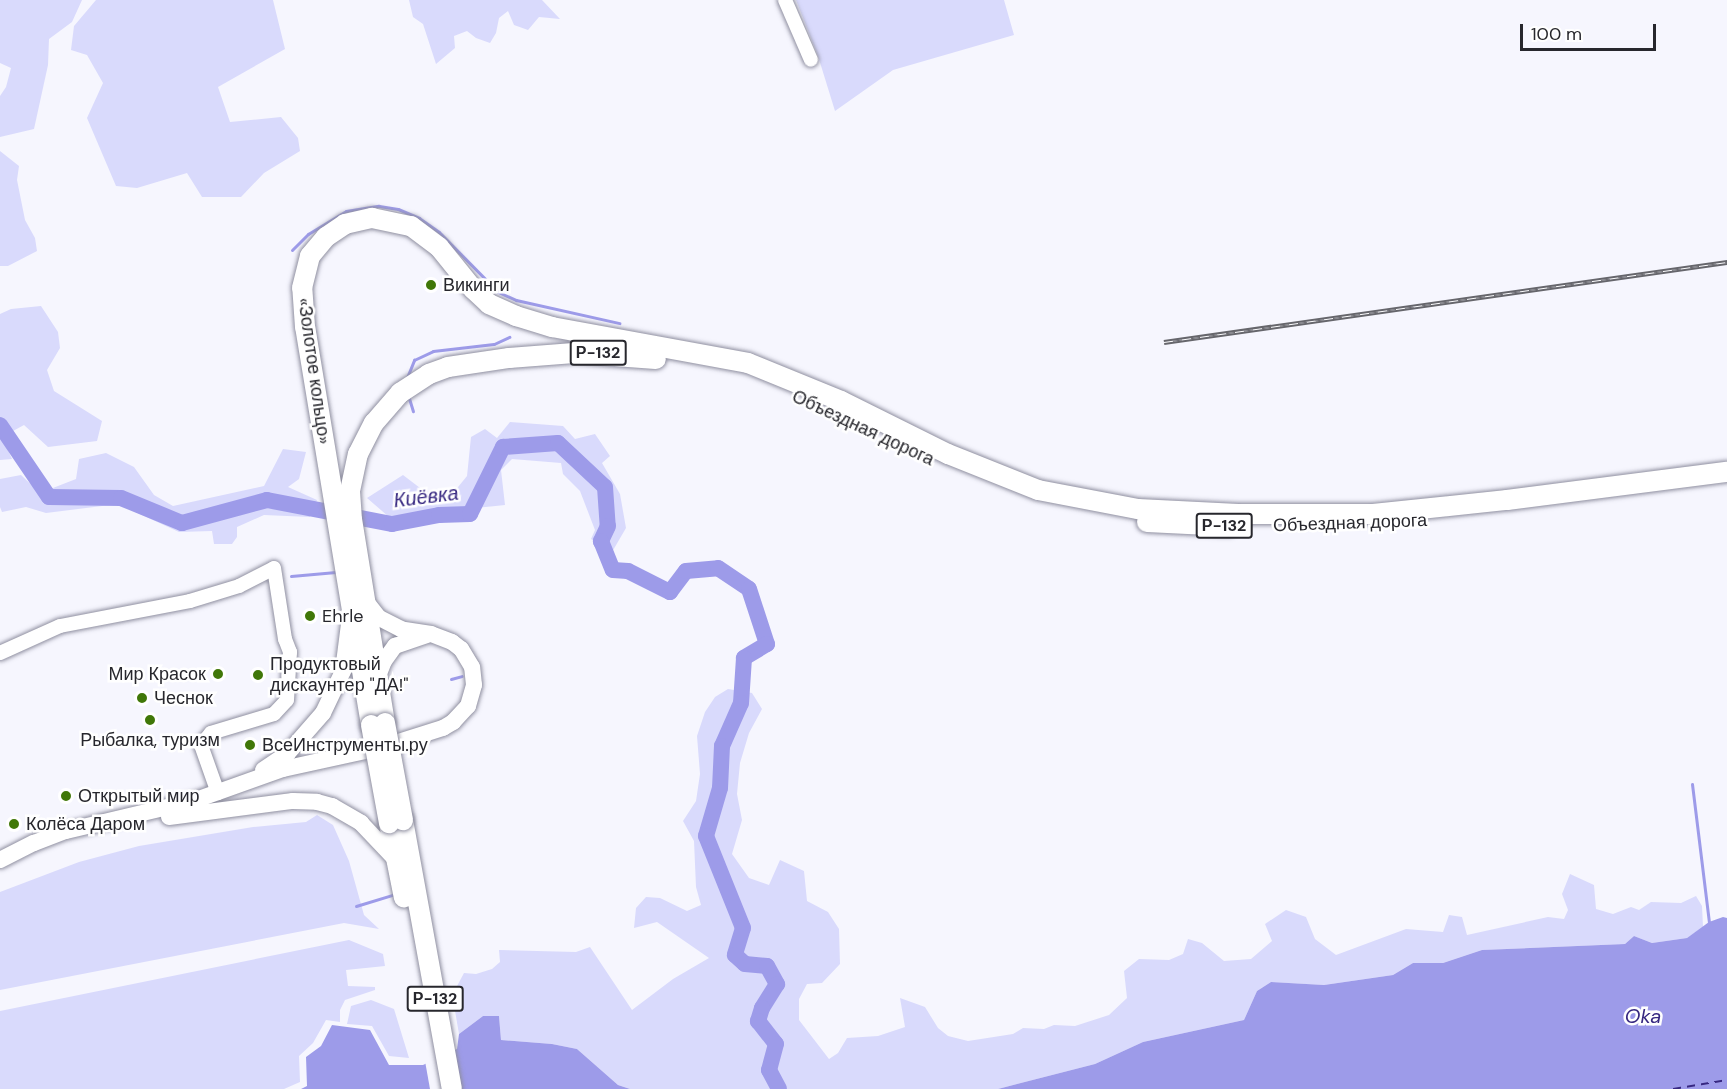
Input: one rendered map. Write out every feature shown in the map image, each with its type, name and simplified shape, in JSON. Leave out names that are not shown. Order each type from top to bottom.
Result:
[{"type":"highway","name":"«Золотое кольцо»","points":[[378,724],[358,600],[304,327],[302,288],[310,256],[326,237],[345,224],[372,218],[411,226],[439,247],[473,289],[489,304],[516,316],[552,327],[747,369]]},
{"type":"highway","name":"«Золотое кольцо»","points":[[358,600],[350,491],[358,454],[374,423],[400,393],[429,374],[448,367],[509,358],[600,354],[747,369]]},
{"type":"highway","name":"Объездная дорога","points":[[747,369],[841,401],[948,454],[1038,490],[1138,509],[1238,514],[1373,514],[1507,500],[1727,472]]},
{"type":"highway","name":"Объездная дорога","points":[[747,369],[943,465],[1035,502],[1137,521],[1206,526],[1372,525],[1508,513],[1727,484]]},
{"type":"highway","name":"Р-132","points":[[358,600],[377,679],[378,724],[413,911],[452,1089]]},
{"type":"highway","name":"Р-132","points":[[396,821],[396,860],[413,911],[440,1089]]},
{"type":"main road","points":[[0,860],[34,843],[66,831],[218,793],[292,767],[383,747],[443,728],[453,722],[468,706],[472,696],[472,667],[461,649],[452,642],[431,634],[401,629],[379,618],[358,600],[343,670],[322,713],[288,753],[243,784]]},
{"type":"main road","points":[[377,679],[384,661],[395,646],[431,634]]},
{"type":"main road","points":[[102,823],[132,824],[201,811],[293,801],[332,806],[361,823],[396,860]]},
{"type":"street","points":[[785,0],[811,60]]},
{"type":"street","points":[[0,653],[60,626],[190,601],[239,586],[274,568],[285,639],[290,652],[287,700],[274,714],[211,733],[201,745],[218,793]]},
{"type":"shaded area","points":[[0,0],[82,0],[72,22],[49,39],[48,65],[34,129],[0,137],[0,96],[6,87],[11,68],[0,63]]},
{"type":"shaded area","points":[[96,0],[273,0],[285,49],[218,87],[230,122],[281,117],[298,138],[300,151],[264,173],[241,197],[202,197],[187,173],[137,188],[116,186],[87,118],[103,83],[87,55],[71,50],[74,26]]},
{"type":"shaded area","points":[[409,0],[542,0],[560,19],[539,17],[528,30],[514,25],[508,11],[499,18],[496,33],[490,43],[476,38],[467,31],[454,36],[455,48],[436,64],[423,24],[413,17]]},
{"type":"shaded area","points":[[796,0],[1004,0],[1014,35],[893,70],[835,111],[818,56]]},
{"type":"shaded area","points":[[0,151],[19,166],[17,180],[25,220],[35,238],[37,251],[8,266],[0,266]]},
{"type":"shaded area","points":[[41,306],[58,332],[60,348],[47,370],[54,391],[102,421],[97,441],[48,447],[24,425],[2,437],[12,459],[0,460],[0,314],[11,309]]},
{"type":"shaded area","points":[[510,422],[563,426],[575,439],[595,434],[610,456],[602,463],[620,494],[626,528],[612,552],[591,539],[595,530],[580,491],[563,474],[561,463],[512,459],[501,470],[505,505],[389,517],[367,498],[403,475],[424,491],[454,492],[467,476],[471,437],[485,429],[497,438]]},
{"type":"shaded area","points":[[283,449],[306,452],[299,479],[288,487],[317,500],[310,517],[264,515],[237,527],[237,537],[232,544],[214,544],[212,531],[179,532],[118,504],[46,513],[26,507],[2,512],[0,507],[0,479],[21,475],[40,493],[76,479],[79,459],[106,453],[134,467],[154,495],[173,506],[264,486]]},
{"type":"shaded area","points":[[728,689],[752,693],[762,709],[749,733],[740,763],[737,794],[742,820],[732,854],[749,878],[769,885],[780,860],[804,871],[807,901],[828,912],[839,929],[840,964],[822,983],[807,984],[799,999],[799,1020],[829,1059],[838,1053],[847,1038],[878,1036],[905,1027],[900,998],[925,1007],[938,1028],[948,1036],[968,1041],[1013,1034],[1023,1028],[1044,1029],[1054,1025],[1075,1026],[1109,1015],[1127,998],[1124,971],[1139,959],[1169,960],[1183,954],[1188,939],[1202,943],[1224,961],[1251,959],[1272,941],[1265,924],[1286,910],[1306,917],[1315,939],[1336,955],[1406,929],[1443,932],[1449,915],[1462,917],[1467,935],[1548,917],[1564,919],[1568,910],[1562,894],[1570,874],[1594,885],[1596,909],[1613,914],[1631,907],[1639,910],[1651,902],[1681,903],[1696,896],[1702,906],[1703,927],[1687,938],[1652,943],[1634,936],[1625,944],[1482,950],[1443,963],[1413,963],[1393,975],[1324,985],[1271,982],[1257,991],[1244,1020],[1143,1042],[1095,1064],[998,1089],[630,1089],[618,1085],[577,1049],[552,1044],[501,1040],[499,1016],[483,1016],[459,1034],[453,999],[456,988],[464,973],[476,974],[492,969],[500,962],[499,950],[576,952],[590,947],[632,1010],[673,979],[709,958],[657,922],[634,928],[636,908],[646,897],[660,898],[687,911],[701,905],[696,887],[694,841],[683,821],[696,801],[700,774],[697,736],[705,712],[715,697]]},
{"type":"shaded area","points":[[317,815],[333,825],[349,861],[364,915],[379,929],[344,923],[0,990],[0,892],[79,862],[139,846],[253,827],[306,822]]},
{"type":"shaded area","points":[[349,940],[383,954],[385,966],[346,970],[348,986],[375,987],[375,990],[345,1000],[340,1010],[340,1022],[326,1020],[313,1043],[299,1056],[300,1082],[284,1089],[0,1089],[0,1011]]},
{"type":"shaded area","points":[[371,1000],[394,1009],[409,1058],[389,1056],[372,1026],[347,1024],[351,1006]]},
{"type":"water","name":"Oka","points":[[1723,917],[1727,918],[1727,1089],[998,1089],[1095,1064],[1143,1042],[1244,1020],[1257,991],[1271,982],[1324,985],[1393,975],[1413,963],[1443,963],[1482,950],[1625,944],[1634,936],[1652,943],[1687,938],[1709,922]]},
{"type":"water","points":[[483,1016],[499,1016],[501,1040],[552,1044],[577,1049],[618,1085],[630,1089],[301,1089],[307,1086],[306,1057],[321,1046],[332,1025],[370,1030],[389,1065],[423,1065],[457,1049],[459,1034]]},
{"type":"pier","points":[[454,1047],[462,1089],[430,1089],[425,1061]]},
{"type":"waterway","points":[[292,250],[308,234],[346,211],[379,206],[398,209],[419,218],[439,232],[498,292],[516,300],[619,323]]},
{"type":"waterway","points":[[406,380],[414,360],[433,351],[494,344],[509,337]]},
{"type":"waterway","points":[[408,395],[413,411]]},
{"type":"waterway","name":"Киёвка","points":[[0,425],[49,497],[121,498],[182,523],[267,500],[392,524],[439,515],[470,514],[503,447],[558,443],[605,487],[608,526],[601,541],[613,570],[628,571],[670,592],[686,571],[718,568],[749,589],[767,644],[744,658],[741,703],[722,746],[720,788],[706,836],[743,928],[735,955],[745,964],[767,966],[777,984],[762,1008],[758,1021],[776,1044],[769,1070],[779,1089]]},
{"type":"waterway","points":[[291,576],[336,572]]},
{"type":"waterway","points":[[451,679],[462,676]]},
{"type":"waterway","points":[[1692,784],[1709,922]]},
{"type":"waterway","points":[[356,906],[393,895]]},
{"type":"ferry route","points":[[1673,1089],[1727,1080]]},
{"type":"railway","points":[[1164,342],[1727,262]]},
{"type":"place","name":"Викинги","points":[[431,285]]},
{"type":"place","name":"Ehrle","points":[[310,616]]},
{"type":"place","name":"Мир Красок","points":[[218,674]]},
{"type":"place","name":"Продуктовый дискаунтер \"ДА!\"","points":[[258,675]]},
{"type":"place","name":"Чеснок","points":[[142,698]]},
{"type":"place","name":"Рыбалка, туризм","points":[[150,720]]},
{"type":"place","name":"ВсеИнструменты.ру","points":[[250,745]]},
{"type":"place","name":"Открытый мир","points":[[66,796]]},
{"type":"place","name":"Колёса Даром","points":[[14,824]]}]
